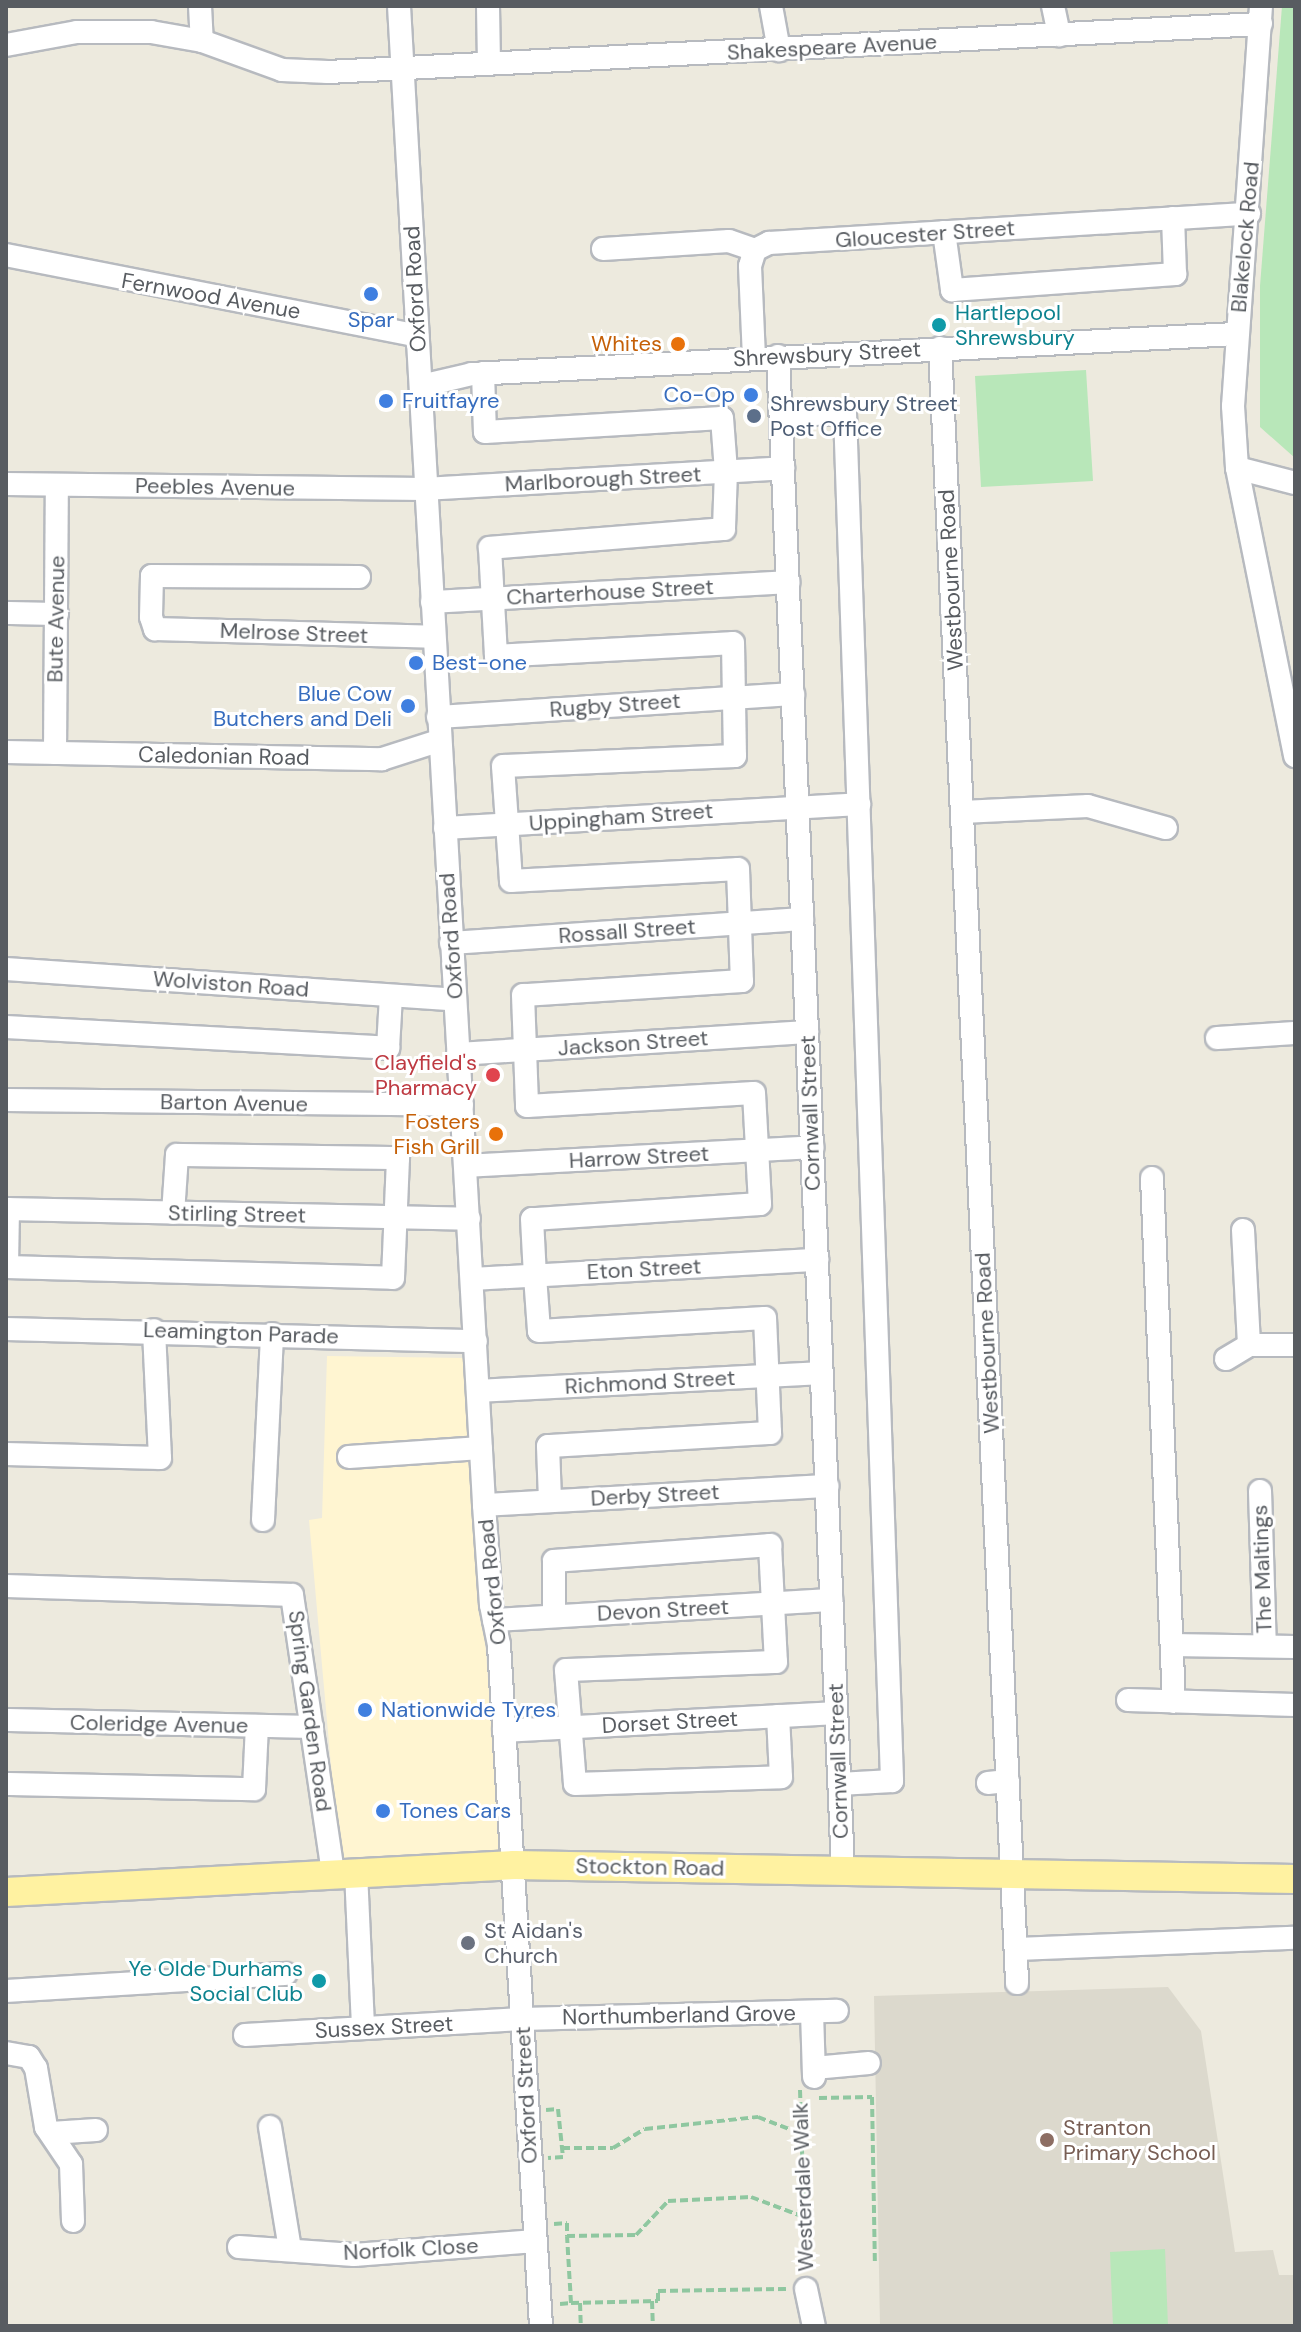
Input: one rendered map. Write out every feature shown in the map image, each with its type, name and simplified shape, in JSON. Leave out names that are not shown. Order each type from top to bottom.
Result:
[{"type":"main road","name":"Stockton Road","points":[[6,1892],[514,1865],[1295,1879]]},
{"type":"street","points":[[200,6],[202,41]]},
{"type":"street","name":"Oxford Road","points":[[399,6],[438,741],[466,1166],[484,1505],[514,1865]]},
{"type":"street","points":[[488,6],[489,64]]},
{"type":"street","points":[[771,6],[779,50]]},
{"type":"street","points":[[1053,6],[1059,35]]},
{"type":"street","name":"Shakespeare Avenue","points":[[6,45],[77,32],[151,32],[202,41],[282,70],[402,68],[1059,35],[1261,15]]},
{"type":"street","name":"Blakelock Road","points":[[1261,15],[1249,214],[1236,334],[1237,468],[1295,756]]},
{"type":"street","name":"Gloucester Street","points":[[603,249],[729,241],[755,250],[769,243],[1249,214]]},
{"type":"street","points":[[944,232],[952,290],[1175,274],[1173,218]]},
{"type":"street","points":[[754,358],[750,266],[755,250]]},
{"type":"street","name":"Fernwood Avenue","points":[[6,255],[417,336]]},
{"type":"street","name":"Shrewsbury Street","points":[[421,386],[483,373],[1236,334]]},
{"type":"street","name":"Westbourne Road","points":[[940,348],[962,812],[998,1782],[1013,1874],[1017,1983]]},
{"type":"street","name":"Cornwall Street","points":[[778,356],[843,1870]]},
{"type":"street","points":[[483,373],[485,432],[722,418],[726,471],[724,529],[490,548],[496,656],[733,643],[735,756],[503,766],[510,824],[511,881],[738,869],[742,981],[523,995],[527,1106],[754,1093],[760,1204],[532,1219],[535,1276],[539,1331],[765,1318],[770,1433],[548,1446],[550,1501]]},
{"type":"street","points":[[781,415],[845,413],[892,1781],[839,1784]]},
{"type":"street","name":"Marlborough Street","points":[[424,489],[783,468]]},
{"type":"street","points":[[1237,468],[1295,483]]},
{"type":"street","name":"Peebles Avenue","points":[[6,484],[424,489]]},
{"type":"street","name":"Bute Avenue","points":[[55,753],[57,485]]},
{"type":"street","name":"Melrose Street","points":[[359,577],[152,576],[155,629],[433,637]]},
{"type":"street","name":"Charterhouse Street","points":[[432,602],[788,582]]},
{"type":"street","points":[[6,613],[57,614]]},
{"type":"street","name":"Rugby Street","points":[[438,717],[793,694]]},
{"type":"street","name":"Caledonian Road","points":[[6,752],[382,759],[438,741]]},
{"type":"street","name":"Uppingham Street","points":[[445,828],[859,804]]},
{"type":"street","points":[[962,812],[1050,806],[1103,808],[1166,828]]},
{"type":"street","name":"Rossall Street","points":[[451,943],[802,919]]},
{"type":"street","name":"Wolviston Road","points":[[6,969],[455,1000]]},
{"type":"street","points":[[6,1027],[388,1048],[391,996]]},
{"type":"street","name":"Jackson Street","points":[[458,1054],[807,1032]]},
{"type":"street","points":[[1217,1038],[1295,1033]]},
{"type":"street","name":"Barton Avenue","points":[[6,1100],[462,1105]]},
{"type":"street","name":"Harrow Street","points":[[466,1166],[812,1147]]},
{"type":"street","points":[[7,1209],[7,1267],[393,1278],[398,1158],[177,1155],[173,1213]]},
{"type":"street","points":[[1152,1178],[1174,1702]]},
{"type":"street","name":"Stirling Street","points":[[7,1209],[469,1219]]},
{"type":"street","points":[[1243,1230],[1249,1345]]},
{"type":"street","name":"Eton Street","points":[[472,1279],[817,1260]]},
{"type":"street","name":"Leamington Parade","points":[[6,1329],[154,1330],[476,1341]]},
{"type":"street","points":[[6,1454],[160,1458],[154,1330]]},
{"type":"street","points":[[263,1520],[272,1334]]},
{"type":"street","points":[[1226,1359],[1249,1345],[1295,1345]]},
{"type":"street","name":"Richmond Street","points":[[478,1391],[822,1373]]},
{"type":"street","points":[[349,1457],[481,1448]]},
{"type":"street","name":"Derby Street","points":[[484,1505],[827,1486]]},
{"type":"street","name":"The Maltings","points":[[1260,1491],[1265,1646]]},
{"type":"street","points":[[554,1616],[554,1561],[770,1545],[776,1662],[566,1670],[575,1784],[781,1777],[778,1716]]},
{"type":"street","name":"Spring Garden Road","points":[[6,1586],[292,1595],[312,1727],[344,1873],[363,2028]]},
{"type":"street","name":"Devon Street","points":[[494,1620],[831,1600]]},
{"type":"street","points":[[1172,1645],[1295,1647]]},
{"type":"street","points":[[1128,1700],[1295,1705]]},
{"type":"street","name":"Dorset Street","points":[[504,1731],[836,1713]]},
{"type":"street","name":"Coleridge Avenue","points":[[6,1720],[312,1727]]},
{"type":"street","points":[[6,1784],[254,1789],[257,1726]]},
{"type":"street","name":"Oxford Street","points":[[514,1865],[540,2315]]},
{"type":"street","points":[[1016,1949],[1295,1938]]},
{"type":"street","points":[[6,1991],[285,1974]]},
{"type":"street","name":"Northumberland Grove","points":[[522,2019],[837,2011]]},
{"type":"street","points":[[812,2012],[814,2072],[869,2063]]},
{"type":"street","name":"Sussex Street","points":[[245,2035],[522,2019]]},
{"type":"street","points":[[6,2053],[29,2057],[36,2068],[43,2117],[71,2164],[73,2221]]},
{"type":"street","points":[[270,2127],[290,2249]]},
{"type":"street","points":[[51,2133],[96,2130]]},
{"type":"street","name":"Norfolk Close","points":[[239,2247],[354,2255],[535,2241]]},
{"type":"street","name":"Westerdale Walk","points":[[806,2289],[814,2326]]},
{"type":"path","name":"Westerdale Walk","points":[[806,2289],[800,2078],[814,2072]]},
{"type":"path","points":[[800,2099],[872,2097],[875,2265]]},
{"type":"path","points":[[562,2148],[613,2148],[645,2129],[758,2117],[802,2134]]},
{"type":"path","points":[[571,2303],[567,2236],[636,2235],[668,2201],[751,2197],[804,2217]]},
{"type":"path","points":[[540,2315],[571,2303],[658,2301],[658,2291],[806,2289]]},
{"type":"path","points":[[652,2301],[653,2326]]},
{"type":"path","points":[[580,2303],[581,2326]]},
{"type":"shaded area","points":[[327,1356],[463,1358],[502,1860],[340,1866],[309,1520],[322,1518]]},
{"type":"shaded area","name":"Stranton Primary School","points":[[1168,1987],[1201,2031],[1235,2252],[1273,2250],[1279,2275],[1295,2275],[1295,2326],[880,2326],[874,1996]]},
{"type":"green space","points":[[1282,6],[1295,6],[1295,458],[1260,427],[1260,286]]},
{"type":"green space","points":[[1086,370],[1093,481],[981,487],[975,376]]},
{"type":"green space","points":[[1165,2249],[1168,2326],[1113,2326],[1110,2252]]},
{"type":"place","name":"Spar","points":[[371,294]]},
{"type":"place","name":"Hartlepool Shrewsbury","points":[[939,325]]},
{"type":"place","name":"Whites","points":[[678,344]]},
{"type":"place","name":"Co-Op","points":[[751,395]]},
{"type":"place","name":"Fruitfayre","points":[[386,401]]},
{"type":"place","name":"Shrewsbury Street Post Office","points":[[754,416]]},
{"type":"place","name":"Best-one","points":[[416,663]]},
{"type":"place","name":"Blue Cow Butchers and Deli","points":[[408,706]]},
{"type":"place","name":"Clayfield's Pharmacy","points":[[493,1075]]},
{"type":"place","name":"Fosters Fish Grill","points":[[496,1134]]},
{"type":"place","name":"Nationwide Tyres","points":[[365,1710]]},
{"type":"place","name":"Tones Cars","points":[[383,1811]]},
{"type":"place","name":"St Aidan's Church","points":[[468,1943]]},
{"type":"place","name":"Ye Olde Durhams Social Club","points":[[319,1981]]},
{"type":"place","name":"Stranton Primary School","points":[[1047,2140]]}]
